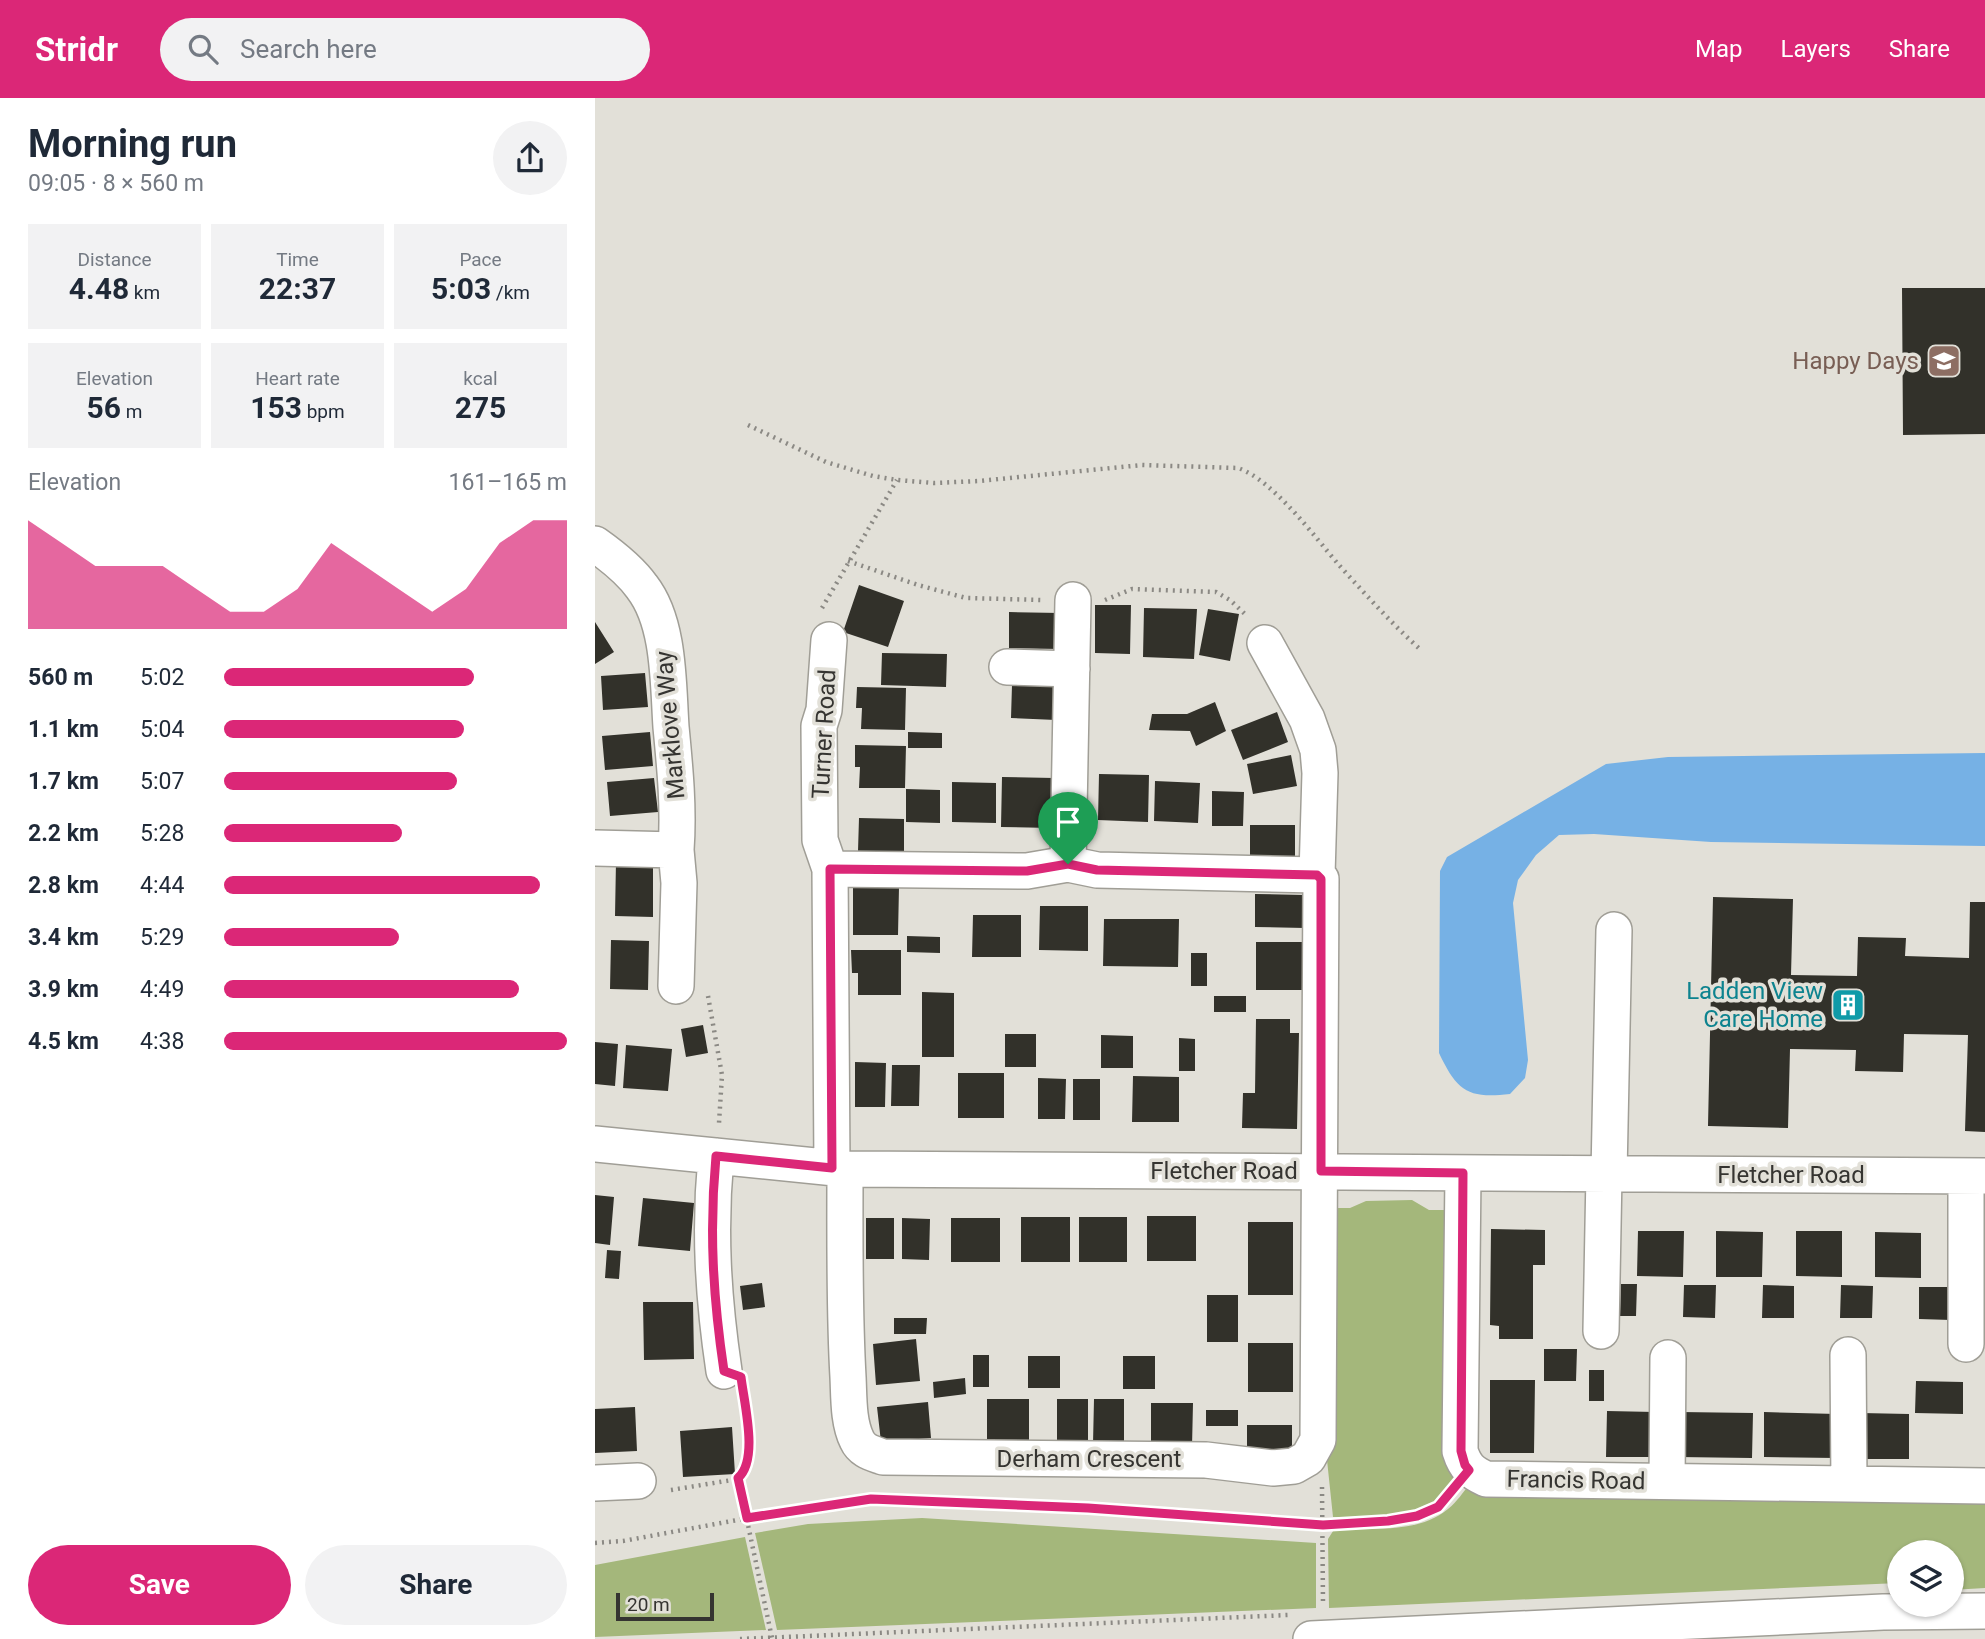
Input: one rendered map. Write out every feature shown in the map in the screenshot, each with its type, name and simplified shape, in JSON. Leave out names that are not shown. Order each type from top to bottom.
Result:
[{"type":"street","name":"Marklove Way","points":[[595,544],[612,555],[643,588],[657,617],[665,647],[678,817],[675,850],[679,883],[676,986]]},
{"type":"street","points":[[1068,864],[1073,600]]},
{"type":"street","name":"Turner Road","points":[[829,640],[824,710],[819,726],[820,840],[830,869],[839,1168]]},
{"type":"street","points":[[1265,643],[1307,719],[1318,750],[1320,773],[1317,875],[1321,879],[1318,1440],[1308,1458]]},
{"type":"street","points":[[1007,667],[1072,669]]},
{"type":"street","points":[[595,848],[675,850]]},
{"type":"street","points":[[830,869],[1027,871],[1068,864],[1097,870],[1317,875]]},
{"type":"street","points":[[1601,1331],[1614,930]]},
{"type":"street","name":"Fletcher Road","points":[[595,1144],[839,1168],[1975,1176]]},
{"type":"street","points":[[716,1156],[711,1239],[724,1371]]},
{"type":"street","name":"Derham Crescent","points":[[839,1168],[850,1406],[858,1444],[868,1452],[883,1457],[1206,1460],[1273,1468],[1294,1465],[1308,1458]]},
{"type":"street","points":[[1463,1173],[1461,1451],[1469,1470]]},
{"type":"street","points":[[1966,1344],[1975,1176]]},
{"type":"street","points":[[1848,1354],[1849,1484]]},
{"type":"street","points":[[1667,1481],[1668,1358]]},
{"type":"street","name":"Francis Road","points":[[1469,1470],[1486,1479],[1985,1486]]},
{"type":"street","points":[[595,1483],[651,1485]]},
{"type":"street","points":[[1310,1623],[1585,1632],[1884,1625],[1985,1611]]},
{"type":"path","points":[[748,425],[826,462],[897,480],[934,483],[979,481],[1142,465],[1238,468],[1248,471],[1265,484],[1383,614],[1422,652]]},
{"type":"path","points":[[848,562],[897,480]]},
{"type":"path","points":[[651,1485],[700,1486],[738,1478],[745,1472],[750,1451],[741,1377],[724,1371]]},
{"type":"path","points":[[740,1639],[1096,1622],[1310,1623],[1323,1525],[1321,1480],[1308,1458]]},
{"type":"path","points":[[595,1543],[624,1541],[871,1499],[1088,1508],[1323,1525],[1388,1521],[1417,1516],[1438,1507],[1469,1470]]},
{"type":"path","points":[[738,1478],[772,1638]]},
{"type":"green space","points":[[1412,1200],[1429,1210],[1458,1210],[1461,1476],[1439,1500],[1408,1515],[1383,1518],[1333,1517],[1327,1460],[1336,1432],[1336,1384],[1326,1376],[1332,1208],[1350,1208],[1366,1201]]},
{"type":"green space","points":[[1470,1484],[1985,1494],[1985,1588],[1964,1589],[1964,1540],[1887,1540],[1887,1584],[1329,1608],[1328,1539],[1335,1528],[1379,1529],[1423,1523],[1448,1509]]},
{"type":"green space","points":[[922,1518],[1316,1543],[1316,1608],[777,1630],[755,1533],[808,1524]]},
{"type":"green space","points":[[745,1537],[766,1630],[595,1637],[595,1565]]},
{"type":"water","points":[[1985,753],[1985,846],[1711,842],[1594,834],[1559,835],[1536,855],[1518,880],[1513,903],[1528,1060],[1525,1078],[1510,1094],[1484,1095],[1465,1090],[1445,1066],[1439,1053],[1440,871],[1447,857],[1606,764],[1668,757]]},
{"type":"building","name":"Happy Days","points":[[1902,288],[1985,288],[1985,434],[1903,435]]},
{"type":"building","points":[[859,585],[904,601],[888,647],[843,632]]},
{"type":"building","points":[[1095,605],[1131,605],[1130,654],[1095,653]]},
{"type":"building","points":[[1144,608],[1197,609],[1194,659],[1143,657]]},
{"type":"building","points":[[1208,609],[1239,614],[1230,661],[1199,655]]},
{"type":"building","points":[[1009,612],[1060,613],[1060,649],[1009,648]]},
{"type":"building","points":[[595,622],[614,652],[595,664]]},
{"type":"building","points":[[882,653],[947,654],[946,687],[881,685]]},
{"type":"building","points":[[645,673],[648,707],[603,710],[601,676]]},
{"type":"building","points":[[1012,685],[1058,686],[1056,720],[1011,718]]},
{"type":"building","points":[[857,687],[906,688],[905,730],[861,729],[862,708],[856,708]]},
{"type":"building","points":[[1215,702],[1226,731],[1196,746],[1190,731],[1149,730],[1152,714],[1187,714]]},
{"type":"building","points":[[1277,712],[1288,742],[1243,760],[1231,730]]},
{"type":"building","points":[[650,732],[653,766],[605,770],[602,736]]},
{"type":"building","points":[[908,732],[942,733],[942,748],[908,748]]},
{"type":"building","points":[[855,745],[906,746],[905,788],[859,788],[860,767],[855,767]]},
{"type":"building","points":[[1291,755],[1297,786],[1253,794],[1247,764]]},
{"type":"building","points":[[1099,774],[1149,775],[1148,822],[1098,820]]},
{"type":"building","points":[[1002,777],[1054,778],[1053,828],[1001,827]]},
{"type":"building","points":[[654,778],[658,812],[610,816],[607,782]]},
{"type":"building","points":[[1155,781],[1200,783],[1198,823],[1154,821]]},
{"type":"building","points":[[952,782],[996,783],[996,823],[952,822]]},
{"type":"building","points":[[906,789],[940,790],[940,823],[906,822]]},
{"type":"building","points":[[1212,791],[1244,792],[1243,826],[1212,826]]},
{"type":"building","points":[[859,818],[904,819],[904,852],[858,851]]},
{"type":"building","points":[[1250,825],[1295,825],[1295,858],[1250,858]]},
{"type":"building","points":[[616,861],[653,861],[653,917],[615,916]]},
{"type":"building","points":[[853,886],[899,887],[898,935],[853,935]]},
{"type":"building","points":[[1255,894],[1305,895],[1305,928],[1255,927]]},
{"type":"building","name":"Ladden View Care Home","points":[[1713,897],[1793,899],[1791,975],[1857,976],[1858,937],[1906,938],[1905,956],[1969,958],[1970,902],[1985,902],[1985,1132],[1965,1131],[1968,1035],[1904,1034],[1903,1072],[1855,1071],[1856,1050],[1790,1049],[1788,1128],[1708,1126]]},
{"type":"building","points":[[1040,906],[1088,906],[1088,951],[1039,950]]},
{"type":"building","points":[[973,915],[1021,915],[1021,957],[972,957]]},
{"type":"building","points":[[1104,919],[1179,919],[1178,967],[1103,966]]},
{"type":"building","points":[[907,936],[940,937],[940,953],[907,952]]},
{"type":"building","points":[[611,940],[649,941],[648,990],[610,989]]},
{"type":"building","points":[[1256,942],[1303,942],[1303,990],[1256,990]]},
{"type":"building","points":[[851,950],[901,950],[901,995],[858,995],[858,973],[852,973]]},
{"type":"building","points":[[1191,953],[1207,953],[1207,986],[1191,986]]},
{"type":"building","points":[[922,992],[954,993],[954,1057],[922,1057]]},
{"type":"building","points":[[1214,996],[1246,996],[1246,1012],[1214,1012]]},
{"type":"building","points":[[1256,1019],[1290,1019],[1290,1033],[1299,1033],[1297,1129],[1242,1128],[1243,1093],[1255,1093]]},
{"type":"building","points":[[703,1025],[708,1053],[686,1057],[681,1029]]},
{"type":"building","points":[[1005,1034],[1036,1034],[1036,1067],[1005,1067]]},
{"type":"building","points":[[1101,1035],[1133,1036],[1133,1068],[1101,1068]]},
{"type":"building","points":[[1179,1038],[1195,1039],[1195,1071],[1179,1071]]},
{"type":"building","points":[[595,1042],[618,1044],[615,1086],[595,1084]]},
{"type":"building","points":[[626,1045],[672,1049],[668,1091],[623,1088]]},
{"type":"building","points":[[855,1062],[886,1063],[885,1107],[855,1107]]},
{"type":"building","points":[[892,1065],[920,1065],[919,1106],[891,1106]]},
{"type":"building","points":[[958,1073],[1004,1073],[1004,1118],[958,1118]]},
{"type":"building","points":[[1133,1076],[1179,1077],[1179,1122],[1132,1122]]},
{"type":"building","points":[[1038,1078],[1066,1079],[1065,1119],[1038,1119]]},
{"type":"building","points":[[1073,1079],[1100,1079],[1100,1120],[1073,1120]]},
{"type":"building","points":[[595,1195],[614,1197],[610,1245],[595,1243]]},
{"type":"building","points":[[643,1198],[694,1203],[690,1251],[638,1246]]},
{"type":"building","points":[[1147,1216],[1196,1216],[1196,1261],[1147,1261]]},
{"type":"building","points":[[1021,1217],[1070,1217],[1070,1262],[1021,1262]]},
{"type":"building","points":[[1079,1217],[1127,1217],[1127,1262],[1079,1262]]},
{"type":"building","points":[[866,1218],[894,1218],[894,1259],[866,1259]]},
{"type":"building","points":[[902,1218],[930,1219],[929,1260],[902,1259]]},
{"type":"building","points":[[951,1218],[1000,1218],[1000,1262],[951,1262]]},
{"type":"building","points":[[1248,1222],[1293,1222],[1293,1295],[1248,1295]]},
{"type":"building","points":[[1491,1229],[1545,1230],[1545,1265],[1533,1265],[1533,1339],[1499,1339],[1499,1326],[1490,1325]]},
{"type":"building","points":[[1638,1231],[1684,1231],[1683,1277],[1637,1276]]},
{"type":"building","points":[[1716,1231],[1763,1232],[1762,1277],[1716,1277]]},
{"type":"building","points":[[1796,1231],[1842,1231],[1842,1277],[1796,1276]]},
{"type":"building","points":[[1875,1232],[1921,1233],[1921,1278],[1875,1277]]},
{"type":"building","points":[[607,1250],[621,1251],[619,1279],[605,1278]]},
{"type":"building","points":[[762,1283],[765,1307],[743,1310],[740,1286]]},
{"type":"building","points":[[1621,1284],[1637,1284],[1636,1316],[1620,1316]]},
{"type":"building","points":[[1684,1285],[1716,1285],[1715,1318],[1683,1317]]},
{"type":"building","points":[[1763,1285],[1794,1286],[1794,1318],[1762,1318]]},
{"type":"building","points":[[1841,1285],[1873,1286],[1872,1318],[1840,1318]]},
{"type":"building","points":[[1919,1287],[1951,1287],[1951,1320],[1919,1319]]},
{"type":"building","points":[[1207,1295],[1238,1295],[1238,1342],[1207,1342]]},
{"type":"building","points":[[643,1302],[693,1302],[694,1359],[644,1360]]},
{"type":"building","points":[[894,1318],[927,1318],[926,1334],[894,1334]]},
{"type":"building","points":[[916,1339],[920,1381],[876,1385],[873,1344]]},
{"type":"building","points":[[1248,1343],[1293,1343],[1293,1392],[1248,1392]]},
{"type":"building","points":[[1544,1349],[1577,1349],[1576,1381],[1544,1381]]},
{"type":"building","points":[[973,1355],[989,1355],[989,1387],[973,1387]]},
{"type":"building","points":[[1028,1356],[1060,1356],[1060,1388],[1028,1388]]},
{"type":"building","points":[[1123,1356],[1155,1356],[1155,1389],[1123,1389]]},
{"type":"building","points":[[1589,1370],[1604,1370],[1604,1401],[1589,1401]]},
{"type":"building","points":[[965,1378],[966,1394],[934,1398],[933,1382]]},
{"type":"building","points":[[1490,1380],[1535,1380],[1534,1453],[1490,1453]]},
{"type":"building","points":[[1916,1381],[1963,1382],[1963,1414],[1915,1413]]},
{"type":"building","points":[[987,1399],[1029,1399],[1029,1443],[987,1443]]},
{"type":"building","points":[[1057,1399],[1088,1399],[1088,1443],[1057,1443]]},
{"type":"building","points":[[1094,1399],[1124,1399],[1124,1443],[1093,1444]]},
{"type":"building","points":[[928,1402],[931,1438],[881,1442],[877,1407]]},
{"type":"building","points":[[1151,1403],[1193,1403],[1192,1447],[1151,1447]]},
{"type":"building","points":[[635,1407],[637,1451],[595,1453],[595,1409]]},
{"type":"building","points":[[1206,1410],[1238,1410],[1238,1426],[1206,1426]]},
{"type":"building","points":[[1607,1411],[1655,1412],[1654,1457],[1606,1457]]},
{"type":"building","points":[[1680,1412],[1753,1413],[1752,1458],[1679,1457]]},
{"type":"building","points":[[1764,1412],[1837,1414],[1836,1458],[1764,1457]]},
{"type":"building","points":[[1861,1413],[1909,1414],[1909,1459],[1860,1459]]},
{"type":"building","points":[[1247,1425],[1292,1425],[1292,1452],[1247,1452]]},
{"type":"building","points":[[732,1427],[735,1474],[683,1477],[680,1431]]},
{"type":"place","name":"Happy Days","points":[[1944,361]]},
{"type":"place","name":"Ladden View Care Home","points":[[1848,1005]]},
{"type":"route","points":[[1068,864],[1097,870],[1317,875],[1321,879],[1321,1171],[1463,1173],[1461,1451],[1469,1470],[1438,1507],[1417,1516],[1388,1521],[1323,1525],[1088,1508],[871,1499],[747,1518],[738,1478],[745,1472],[750,1451],[741,1377],[724,1371],[717,1321],[711,1239],[716,1156],[832,1168],[830,869],[1027,871],[1068,864]]}]
